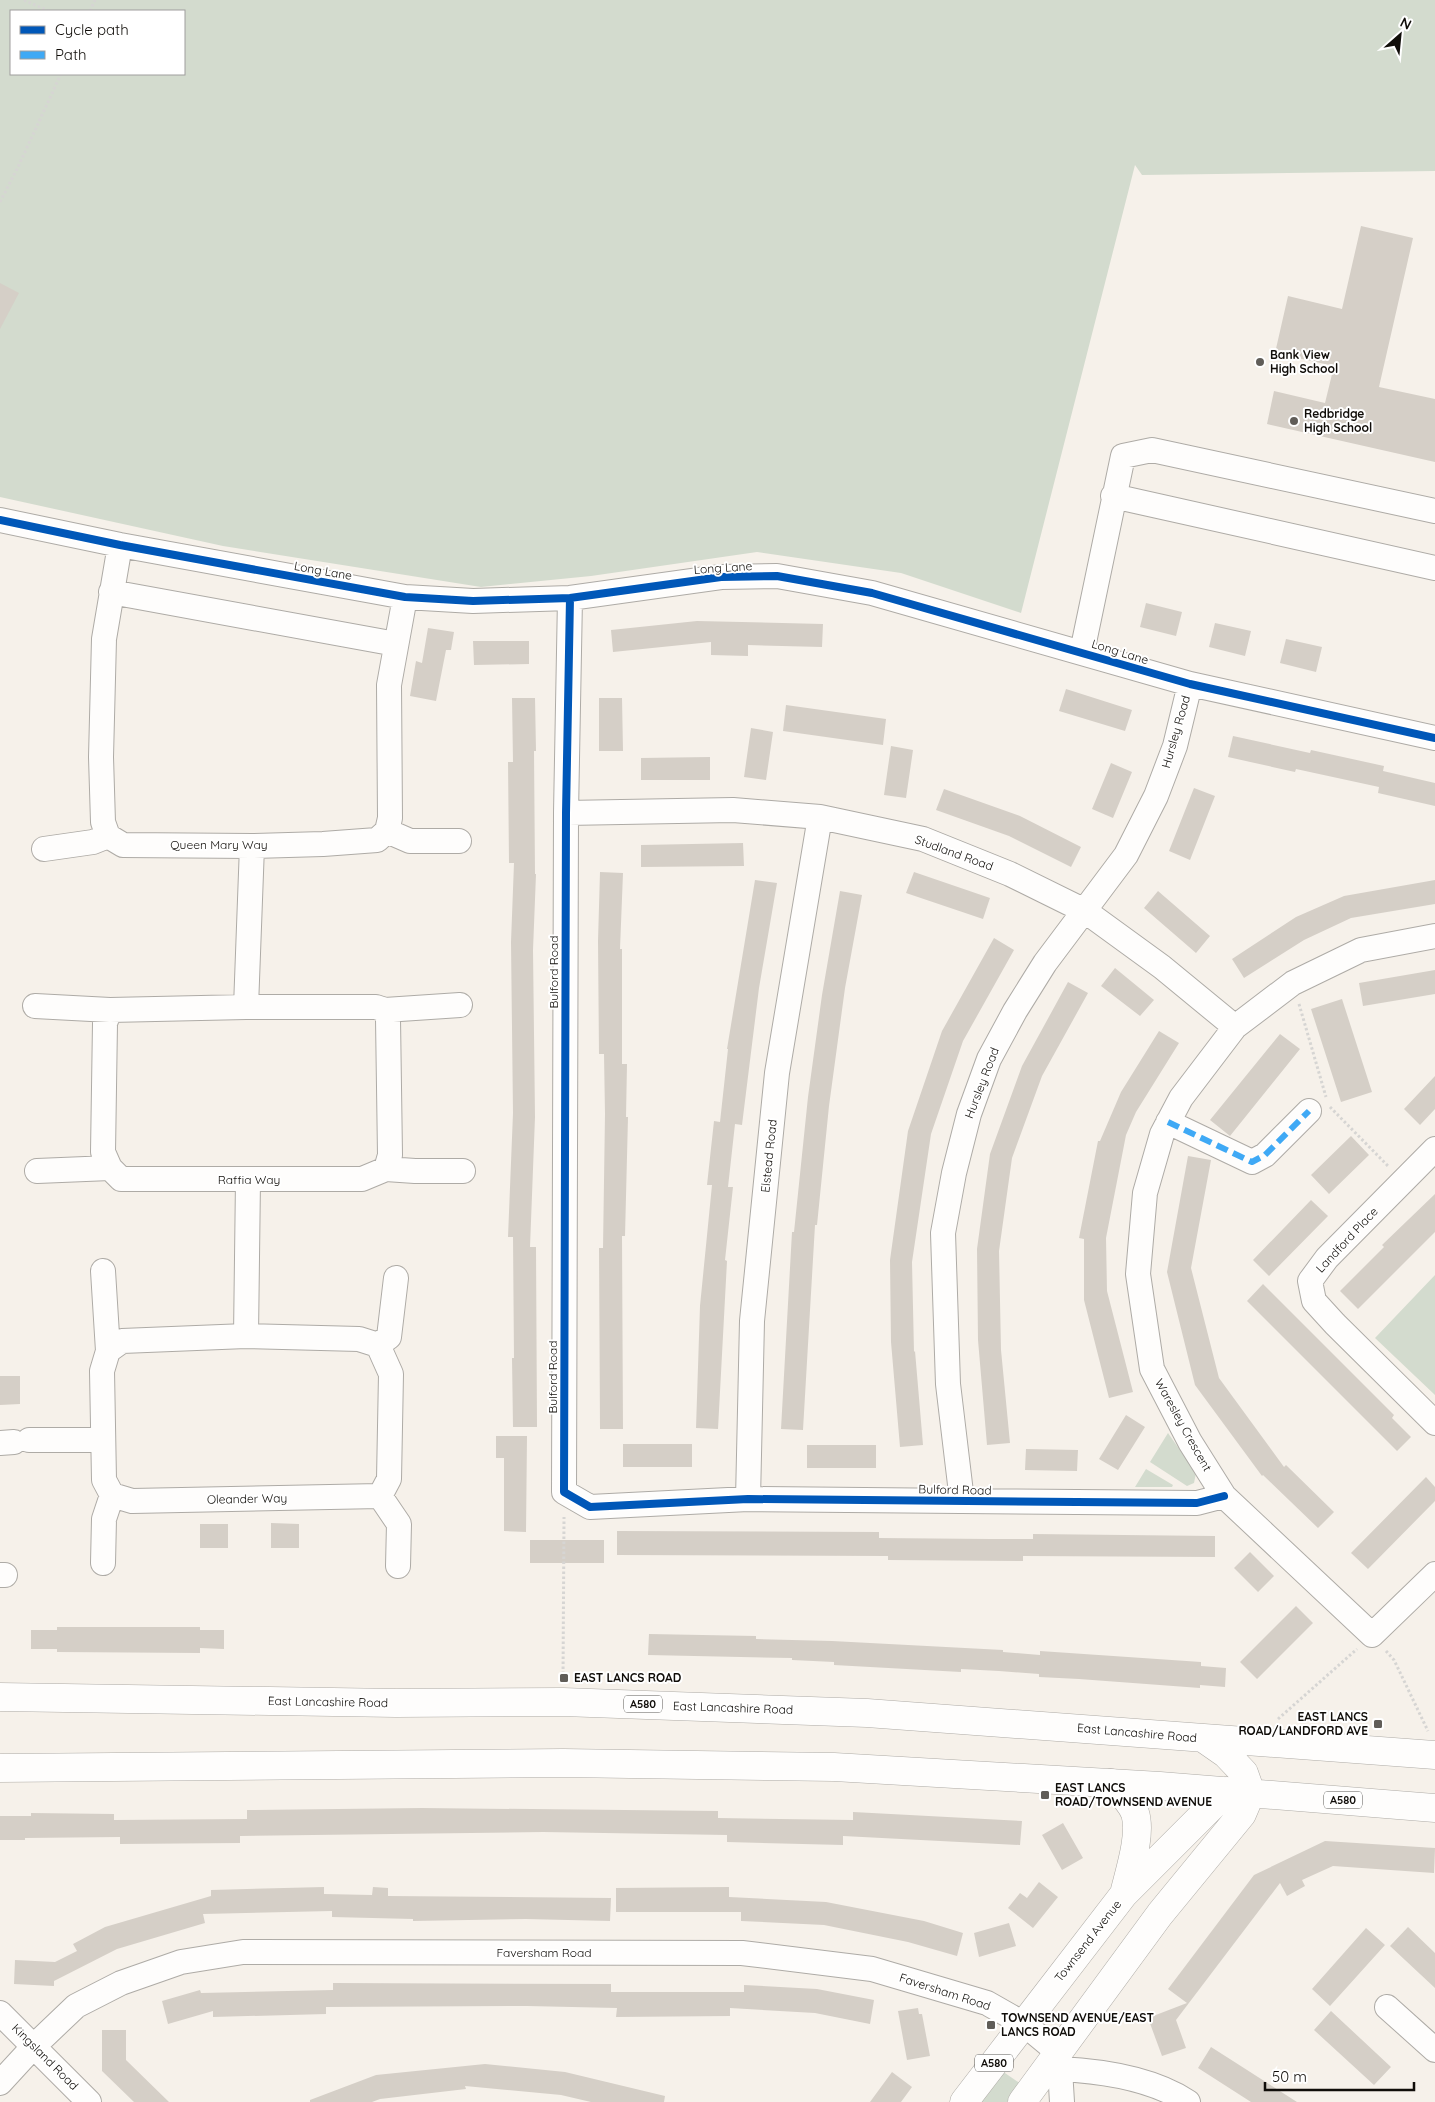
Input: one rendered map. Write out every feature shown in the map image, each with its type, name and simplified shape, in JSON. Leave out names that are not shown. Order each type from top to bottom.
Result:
[{"type":"main road","name":"East Lancashire Road","points":[[0,1697],[396,1703],[563,1702],[867,1713],[1284,1744],[1433,1746]]},
{"type":"main road","points":[[1203,1738],[1226,1754],[1241,1786]]},
{"type":"main road","name":"A580","points":[[1022,2102],[1059,2061],[1160,1914],[1242,1814],[1241,1786],[1284,1744]]},
{"type":"main road","name":"A580","points":[[0,1768],[563,1763],[834,1768],[1111,1783],[1241,1786],[1435,1808]]},
{"type":"main road","points":[[1111,1783],[1125,1796],[1135,1814],[1137,1829],[1124,1894]]},
{"type":"main road","name":"Townsend Avenue","points":[[964,2102],[1124,1894],[1241,1786]]},
{"type":"street","points":[[1082,652],[1113,496],[1123,456],[1152,450],[1435,510]]},
{"type":"street","points":[[1113,496],[1435,568]]},
{"type":"street","name":"Long Lane","points":[[0,520],[120,545],[404,597],[473,601],[570,598],[721,577],[777,576],[872,593],[1190,684],[1435,738]]},
{"type":"street","points":[[44,849],[93,842],[108,836],[103,822],[101,757],[104,639],[120,545]]},
{"type":"street","points":[[111,592],[396,644]]},
{"type":"street","points":[[404,597],[389,685],[390,818],[387,831],[410,841],[459,841]]},
{"type":"street","name":"Bulford Road","points":[[570,598],[566,813],[564,1492],[590,1507],[748,1498],[1197,1503],[1224,1496]]},
{"type":"street","name":"Hursley Road","points":[[962,1501],[948,1384],[943,1233],[954,1173],[969,1114],[989,1060],[1015,1011],[1045,962],[1126,855],[1156,796],[1175,746],[1190,684]]},
{"type":"street","name":"Studland Road","points":[[566,813],[733,810],[820,817],[923,839],[1010,874],[1085,911],[1162,967],[1235,1027]]},
{"type":"street","name":"Elstead Road","points":[[748,1498],[752,1321],[777,1073],[820,817]]},
{"type":"street","name":"Queen Mary Way","points":[[108,836],[123,845],[252,846],[377,840],[387,831]]},
{"type":"street","points":[[246,1007],[252,846]]},
{"type":"street","name":"Waresley Crescent","points":[[1372,1635],[1224,1496],[1190,1442],[1156,1377],[1152,1369],[1138,1274],[1144,1193],[1162,1134],[1168,1122],[1182,1098],[1235,1027],[1293,982],[1361,950],[1435,936]]},
{"type":"street","points":[[35,1006],[110,1010],[246,1007],[376,1008],[385,1010],[460,1005]]},
{"type":"street","points":[[37,1171],[110,1168],[103,1152],[105,1023],[110,1010]]},
{"type":"street","points":[[385,1010],[388,1019],[390,1155],[386,1169],[463,1171]]},
{"type":"street","points":[[1168,1122],[1252,1162],[1265,1155],[1309,1110]]},
{"type":"street","name":"Landford Place","points":[[1435,1149],[1327,1258],[1310,1281],[1314,1301],[1334,1324],[1435,1422]]},
{"type":"street","name":"Raffia Way","points":[[110,1168],[121,1179],[248,1180],[362,1180],[386,1169]]},
{"type":"street","points":[[246,1336],[248,1180]]},
{"type":"street","points":[[104,1271],[108,1351],[102,1371],[102,1440],[104,1480],[112,1495],[104,1519],[104,1563]]},
{"type":"street","points":[[378,1345],[389,1337],[396,1278]]},
{"type":"street","points":[[108,1351],[122,1341],[246,1336],[359,1338],[378,1345],[391,1374],[389,1479],[380,1496],[399,1524],[398,1566]]},
{"type":"street","points":[[14,1442],[102,1440]]},
{"type":"street","name":"Oleander Way","points":[[112,1495],[132,1501],[380,1496]]},
{"type":"street","points":[[1372,1635],[1435,1574]]},
{"type":"street","name":"Faversham Road","points":[[0,2082],[76,2006],[121,1983],[181,1962],[243,1952],[742,1953],[872,1969],[988,2003],[1024,2024],[1059,2061]]},
{"type":"street","points":[[1387,2007],[1435,2050]]},
{"type":"street","name":"Kingsland Road","points":[[0,2012],[89,2102]]},
{"type":"street","points":[[1062,2102],[1059,2061],[1087,2070],[1136,2080],[1181,2097],[1188,2102]]},
{"type":"path","points":[[24,0],[47,10]]},
{"type":"path","points":[[0,202],[61,75]]},
{"type":"path","points":[[1293,982],[1329,1106],[1403,1182]]},
{"type":"path","points":[[563,1702],[564,1492]]},
{"type":"path","points":[[1252,1742],[1372,1635],[1394,1660],[1433,1746]]},
{"type":"shaded area","points":[[0,0],[1435,0],[1435,171],[1142,175],[1135,165],[1021,613],[901,573],[757,552],[591,576],[481,587],[223,546],[0,497]]},
{"type":"shaded area","points":[[1435,1275],[1435,1395],[1375,1338]]},
{"type":"shaded area","points":[[1168,1433],[1196,1473],[1194,1483],[1187,1486],[1150,1462]]},
{"type":"shaded area","points":[[1146,1469],[1173,1485],[1172,1487],[1135,1487]]},
{"type":"shaded area","points":[[1002,2071],[1021,2084],[1007,2102],[978,2102]]},
{"type":"building","points":[[1361,226],[1413,238],[1379,387],[1435,399],[1435,462],[1267,424],[1274,391],[1325,403],[1334,366],[1275,353],[1288,296],[1342,309]]},
{"type":"building","points":[[0,283],[19,293],[0,329]]},
{"type":"building","points":[[1146,603],[1182,612],[1176,636],[1140,627]]},
{"type":"building","points":[[697,621],[823,624],[822,647],[748,645],[748,656],[711,655],[711,642],[613,652],[611,630]]},
{"type":"building","points":[[1215,623],[1251,631],[1245,656],[1209,647]]},
{"type":"building","points":[[428,628],[454,632],[451,650],[446,650],[436,701],[410,696],[416,661],[422,663]]},
{"type":"building","points":[[1286,639],[1322,647],[1316,672],[1280,663]]},
{"type":"building","points":[[473,641],[529,641],[529,664],[474,665]]},
{"type":"building","points":[[1066,689],[1132,710],[1125,731],[1059,711]]},
{"type":"building","points":[[512,698],[535,698],[536,874],[533,950],[535,1117],[530,1247],[536,1247],[537,1427],[513,1427],[513,1237],[508,1237],[513,1113],[511,942],[514,863],[509,863],[508,762],[513,762]]},
{"type":"building","points":[[599,698],[622,698],[623,751],[599,751]]},
{"type":"building","points":[[786,705],[886,719],[883,745],[783,731]]},
{"type":"building","points":[[751,728],[773,732],[766,780],[744,777]]},
{"type":"building","points":[[1233,736],[1310,753],[1311,750],[1384,766],[1383,771],[1435,783],[1435,806],[1378,793],[1379,787],[1296,769],[1295,772],[1228,757]]},
{"type":"building","points":[[891,746],[913,750],[906,798],[884,795]]},
{"type":"building","points":[[710,757],[710,780],[641,780],[641,758]]},
{"type":"building","points":[[1111,763],[1132,772],[1113,818],[1092,809]]},
{"type":"building","points":[[1194,788],[1215,796],[1190,860],[1169,851]]},
{"type":"building","points":[[944,789],[1020,816],[1081,847],[1071,867],[1009,836],[936,810]]},
{"type":"building","points":[[743,843],[744,866],[641,867],[641,845]]},
{"type":"building","points":[[600,872],[623,873],[620,949],[622,949],[622,1064],[627,1064],[626,1117],[628,1117],[625,1236],[622,1236],[623,1429],[600,1429],[599,1248],[603,1248],[605,1114],[604,1054],[599,1054],[598,941]]},
{"type":"building","points":[[914,872],[990,898],[983,919],[906,893]]},
{"type":"building","points":[[755,880],[777,883],[759,988],[742,1125],[735,1124],[728,1187],[733,1187],[725,1260],[727,1261],[718,1429],[696,1428],[700,1306],[712,1185],[707,1185],[714,1121],[720,1122],[727,1049]]},
{"type":"building","points":[[1435,880],[1435,904],[1351,918],[1304,940],[1244,978],[1232,959],[1296,917],[1344,896]]},
{"type":"building","points":[[840,891],[862,895],[845,988],[829,1106],[817,1225],[815,1225],[803,1430],[781,1429],[792,1232],[794,1232],[808,1097],[822,995]]},
{"type":"building","points":[[1158,891],[1210,936],[1196,953],[1144,908]]},
{"type":"building","points":[[994,938],[1014,950],[963,1041],[931,1134],[912,1262],[914,1352],[923,1445],[900,1447],[891,1342],[890,1260],[908,1131],[942,1031]]},
{"type":"building","points":[[1115,968],[1154,1000],[1140,1016],[1101,986]]},
{"type":"building","points":[[1435,970],[1435,994],[1363,1006],[1359,983]]},
{"type":"building","points":[[1068,982],[1088,993],[1042,1076],[1012,1158],[999,1251],[1001,1350],[1010,1443],[987,1445],[978,1340],[977,1249],[990,1154],[1022,1066]]},
{"type":"building","points":[[1342,999],[1372,1092],[1341,1102],[1311,1009]]},
{"type":"building","points":[[1159,1031],[1179,1043],[1136,1112],[1126,1135],[1106,1238],[1107,1291],[1133,1392],[1109,1398],[1084,1300],[1084,1239],[1079,1238],[1098,1141],[1100,1141],[1121,1092]]},
{"type":"building","points":[[1280,1034],[1300,1049],[1230,1136],[1210,1120]]},
{"type":"building","points":[[1435,1076],[1435,1109],[1420,1125],[1404,1109]]},
{"type":"building","points":[[1351,1136],[1369,1155],[1329,1194],[1311,1175]]},
{"type":"building","points":[[1188,1156],[1211,1160],[1191,1268],[1219,1378],[1284,1467],[1286,1465],[1334,1512],[1318,1528],[1262,1476],[1195,1385],[1167,1272]]},
{"type":"building","points":[[1435,1194],[1435,1232],[1358,1309],[1340,1291],[1384,1247],[1382,1245]]},
{"type":"building","points":[[1311,1200],[1328,1216],[1269,1276],[1253,1260]]},
{"type":"building","points":[[1263,1284],[1394,1415],[1392,1418],[1411,1437],[1397,1451],[1247,1301]]},
{"type":"building","points":[[0,1376],[20,1376],[20,1404],[0,1405]]},
{"type":"building","points":[[1126,1415],[1145,1427],[1118,1470],[1099,1459]]},
{"type":"building","points":[[496,1436],[527,1436],[526,1532],[504,1531],[504,1458],[496,1458]]},
{"type":"building","points":[[623,1444],[692,1444],[692,1467],[623,1467]]},
{"type":"building","points":[[807,1445],[876,1445],[876,1468],[807,1468]]},
{"type":"building","points":[[1026,1449],[1078,1450],[1077,1471],[1025,1470]]},
{"type":"building","points":[[1426,1477],[1435,1487],[1435,1501],[1368,1569],[1351,1553]]},
{"type":"building","points":[[271,1523],[299,1524],[299,1548],[271,1548]]},
{"type":"building","points":[[200,1524],[228,1524],[228,1548],[200,1548]]},
{"type":"building","points":[[617,1531],[879,1532],[879,1538],[990,1539],[1033,1539],[1033,1534],[1215,1536],[1215,1557],[1023,1556],[1023,1561],[888,1560],[888,1556],[617,1555]]},
{"type":"building","points":[[530,1540],[604,1540],[604,1563],[530,1563]]},
{"type":"building","points":[[1250,1552],[1274,1576],[1258,1592],[1234,1568]]},
{"type":"building","points":[[1296,1606],[1313,1623],[1257,1679],[1240,1662]]},
{"type":"building","points":[[57,1627],[200,1627],[200,1630],[224,1630],[224,1649],[200,1648],[200,1653],[57,1652],[57,1649],[31,1649],[31,1630],[57,1630]]},
{"type":"building","points":[[649,1634],[756,1636],[756,1639],[1003,1650],[1003,1652],[1040,1655],[1040,1651],[1201,1662],[1201,1666],[1226,1668],[1225,1687],[1200,1685],[1200,1688],[1039,1677],[1039,1674],[999,1671],[961,1669],[961,1672],[834,1665],[834,1662],[792,1660],[792,1658],[648,1655]]},
{"type":"building","points":[[422,1808],[718,1811],[718,1818],[853,1820],[853,1812],[1022,1821],[1020,1845],[843,1836],[843,1845],[727,1842],[727,1835],[543,1832],[240,1836],[240,1843],[120,1844],[120,1837],[0,1840],[0,1816],[31,1816],[31,1813],[114,1814],[114,1820],[247,1819],[247,1810]]},
{"type":"building","points":[[1063,1823],[1083,1858],[1062,1870],[1042,1835]]},
{"type":"building","points":[[1325,1841],[1435,1848],[1434,1873],[1333,1866],[1302,1880],[1305,1886],[1287,1896],[1280,1883],[1176,2020],[1186,2048],[1162,2056],[1148,2018],[1187,2003],[1168,1989],[1254,1875]]},
{"type":"building","points":[[1039,1882],[1058,1897],[1033,1928],[1008,1908],[1020,1893],[1027,1898]]},
{"type":"building","points":[[324,1887],[324,1894],[372,1895],[373,1887],[388,1888],[388,1896],[611,1898],[610,1921],[526,1919],[413,1921],[413,1919],[332,1917],[332,1911],[203,1914],[205,1923],[117,1949],[54,1981],[54,1986],[14,1984],[15,1960],[55,1962],[77,1951],[73,1944],[105,1927],[211,1896],[211,1890]]},
{"type":"building","points":[[729,1887],[729,1897],[826,1902],[924,1921],[963,1933],[957,1956],[908,1942],[824,1925],[741,1921],[741,1912],[616,1912],[616,1888]]},
{"type":"building","points":[[1009,1923],[1016,1946],[979,1957],[974,1933]]},
{"type":"building","points":[[1408,1927],[1435,1953],[1435,1988],[1390,1946]]},
{"type":"building","points":[[1366,1928],[1385,1945],[1330,2006],[1312,1989]]},
{"type":"building","points":[[333,1983],[611,1984],[611,1992],[744,1992],[744,1985],[817,1989],[874,2000],[870,2024],[815,2013],[730,2008],[730,2016],[616,2017],[617,2008],[527,2006],[326,2007],[326,2014],[213,2017],[213,2011],[168,2024],[162,2001],[200,1990],[201,1993],[333,1990]]},
{"type":"building","points":[[918,2008],[919,2014],[922,2014],[930,2056],[907,2060],[898,2011]]},
{"type":"building","points":[[1331,2011],[1391,2067],[1374,2085],[1314,2030]]},
{"type":"building","points":[[102,2030],[126,2030],[126,2060],[169,2102],[134,2102],[102,2071]]},
{"type":"building","points":[[1211,2047],[1297,2102],[1251,2102],[1198,2068]]},
{"type":"building","points":[[485,2064],[565,2072],[665,2096],[664,2102],[591,2102],[561,2095],[465,2086],[466,2089],[380,2099],[372,2102],[310,2102],[310,2100],[376,2075]]},
{"type":"building","points":[[892,2072],[912,2087],[901,2102],[870,2102]]},
{"type":"marked path","points":[[1168,1122],[1252,1162],[1265,1155],[1309,1111]]},
{"type":"cycle path","points":[[0,520],[120,545],[405,597],[473,601],[570,598],[721,577],[777,576],[872,593],[1190,684],[1435,738]]},
{"type":"cycle path","points":[[570,598],[566,813],[564,1492],[590,1507],[748,1499],[1197,1503],[1224,1496]]},
{"type":"place","name":"Bank View High School","points":[[1260,362]]},
{"type":"place","name":"Redbridge High School","points":[[1294,421]]},
{"type":"place","name":"EAST LANCS ROAD","points":[[564,1678]]},
{"type":"place","name":"EAST LANCS ROAD/LANDFORD AVE","points":[[1378,1724]]},
{"type":"place","name":"EAST LANCS ROAD/TOWNSEND AVENUE","points":[[1045,1795]]},
{"type":"place","name":"TOWNSEND AVENUE/EAST LANCS ROAD","points":[[991,2025]]}]
